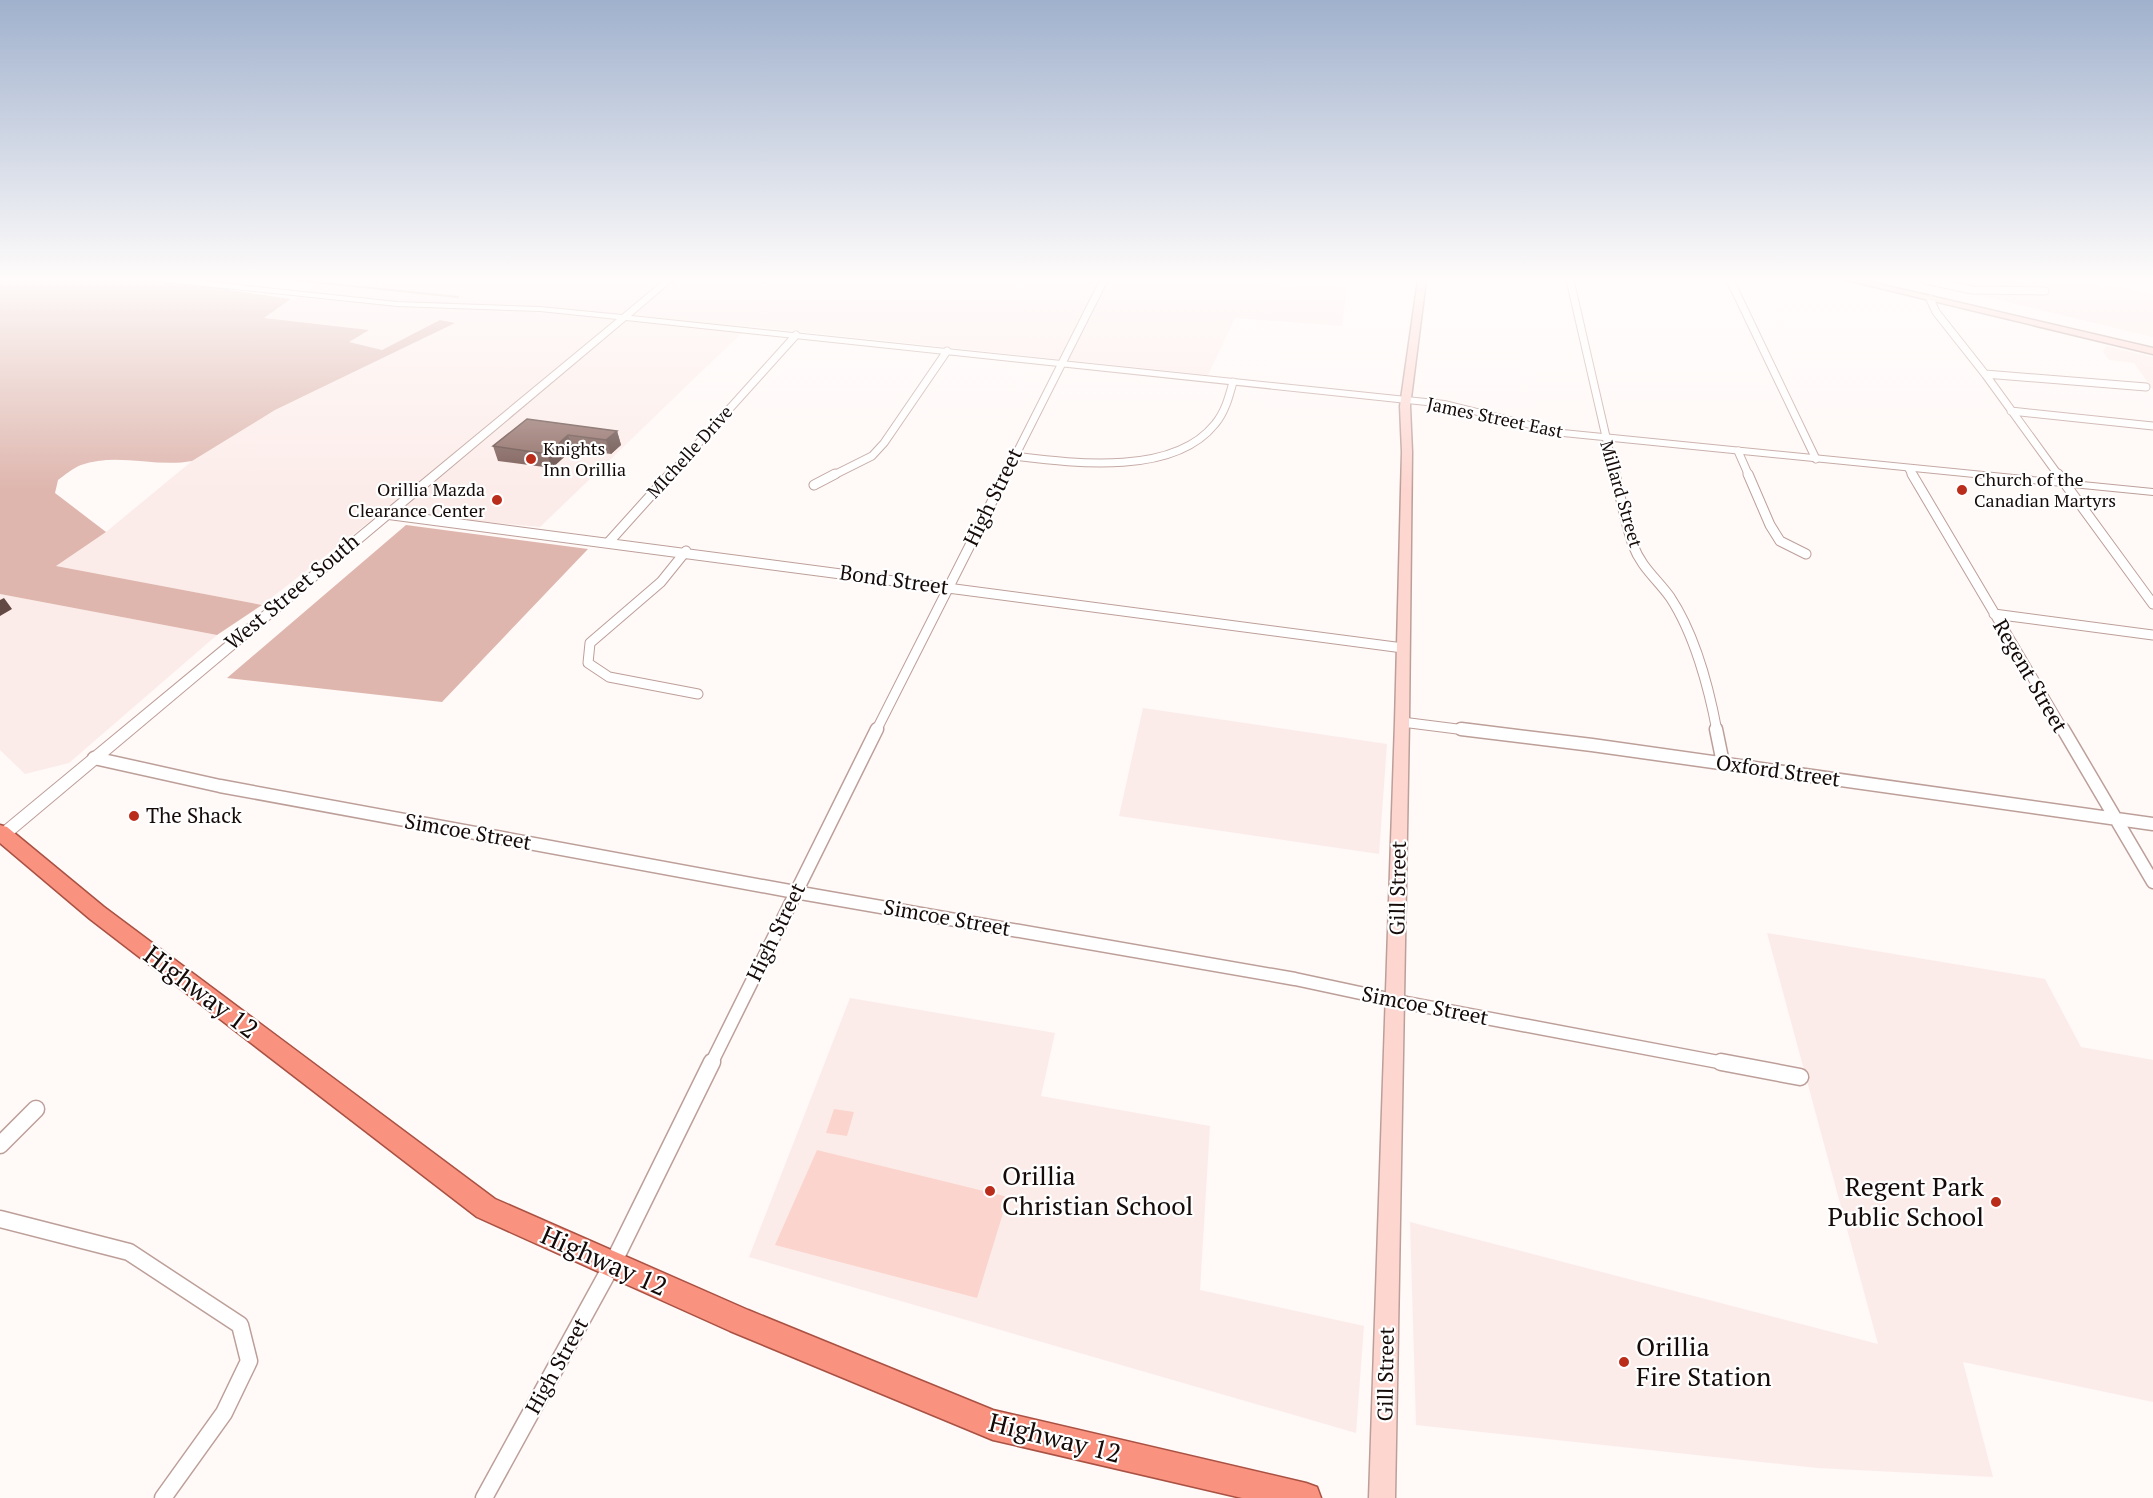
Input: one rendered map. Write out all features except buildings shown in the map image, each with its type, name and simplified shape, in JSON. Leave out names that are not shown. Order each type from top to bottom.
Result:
[{"type":"highway","name":"Highway 12","points":[[1,835],[97,913],[486,1208],[740,1321],[993,1425],[1306,1498]]},
{"type":"main road","name":"Gill Street","points":[[1382,1498],[1402,722],[1407,452],[1405,400],[1412,350]]},
{"type":"street","name":"West Street South","points":[[1,835],[584,350]]},
{"type":"street","name":"MIchelle Drive","points":[[608,543],[783,350]]},
{"type":"street","name":"James Street East","points":[[937,350],[1405,400],[1470,409],[1543,429],[1605,437],[2153,492]]},
{"type":"street","name":"High Street","points":[[484,1498],[612,1265],[795,892],[1013,456],[1069,350]]},
{"type":"street","name":"Millard Street","points":[[1586,350],[1633,546],[1646,571],[1669,596],[1686,625],[1712,706],[1723,764]]},
{"type":"street","points":[[1764,350],[1816,459]]},
{"type":"street","points":[[1965,350],[2153,604]]},
{"type":"street","points":[[814,485],[872,456],[884,443],[947,351]]},
{"type":"street","points":[[1984,374],[2146,387]]},
{"type":"street","points":[[1013,456],[1107,466],[1141,463],[1170,455],[1212,430],[1222,414],[1233,382]]},
{"type":"street","points":[[2012,411],[2153,426]]},
{"type":"street","points":[[1738,451],[1770,525],[1780,541],[1806,554]]},
{"type":"street","name":"Regent Street","points":[[1909,469],[2153,882]]},
{"type":"street","name":"Bond Street","points":[[385,514],[686,551],[1403,648]]},
{"type":"street","points":[[686,551],[661,582],[590,643],[588,663],[609,677],[698,694]]},
{"type":"street","points":[[1994,614],[2153,634]]},
{"type":"street","name":"Oxford Street","points":[[1402,722],[2153,824]]},
{"type":"street","name":"Simcoe Street","points":[[94,758],[220,786],[795,892],[1295,980],[1800,1077]]},
{"type":"street","points":[[0,1145],[36,1109]]},
{"type":"street","points":[[0,1219],[129,1252],[240,1325],[249,1361],[224,1413],[163,1498]]},
{"type":"shaded area","points":[[0,350],[399,350],[275,410],[192,461],[165,463],[95,461],[78,466],[58,480],[55,493],[106,532],[56,566],[262,605],[217,635],[0,594]]},
{"type":"shaded area","points":[[399,350],[724,350],[540,527],[382,512],[262,605],[55,566],[106,532],[192,461],[275,410]]},
{"type":"shaded area","points":[[973,350],[1220,350],[1208,375]]},
{"type":"shaded area","points":[[2123,350],[2153,357],[2153,390],[2134,363],[2109,360],[2103,351]]},
{"type":"shaded area","points":[[406,525],[588,549],[442,702],[227,678]]},
{"type":"shaded area","points":[[0,594],[217,635],[69,763],[25,774],[0,750]]},
{"type":"shaded area","points":[[1143,708],[1387,744],[1379,854],[1119,816]]},
{"type":"shaded area","points":[[1767,933],[2045,979],[2081,1047],[2153,1060],[2153,1402],[1963,1362],[1993,1477],[1817,1468],[1416,1425],[1410,1222],[1878,1344]]},
{"type":"shaded area","name":"Orillia Christian School","points":[[850,998],[1055,1033],[1041,1096],[1210,1126],[1200,1290],[1364,1326],[1356,1433],[749,1257]]},
{"type":"shaded area","points":[[834,1109],[854,1112],[847,1136],[826,1133]]},
{"type":"shaded area","points":[[817,1150],[1008,1197],[977,1298],[775,1245]]},
{"type":"place","name":"Knights Inn Orillia","points":[[531,459]]},
{"type":"place","name":"Church of the Canadian Martyrs","points":[[1962,490]]},
{"type":"place","name":"Orillia Mazda Clearance Center","points":[[497,500]]},
{"type":"place","name":"The Shack","points":[[134,816]]},
{"type":"place","name":"Orillia Christian School","points":[[990,1191]]},
{"type":"place","name":"Regent Park Public School","points":[[1996,1202]]},
{"type":"place","name":"Orillia Fire Station","points":[[1624,1362]]}]
